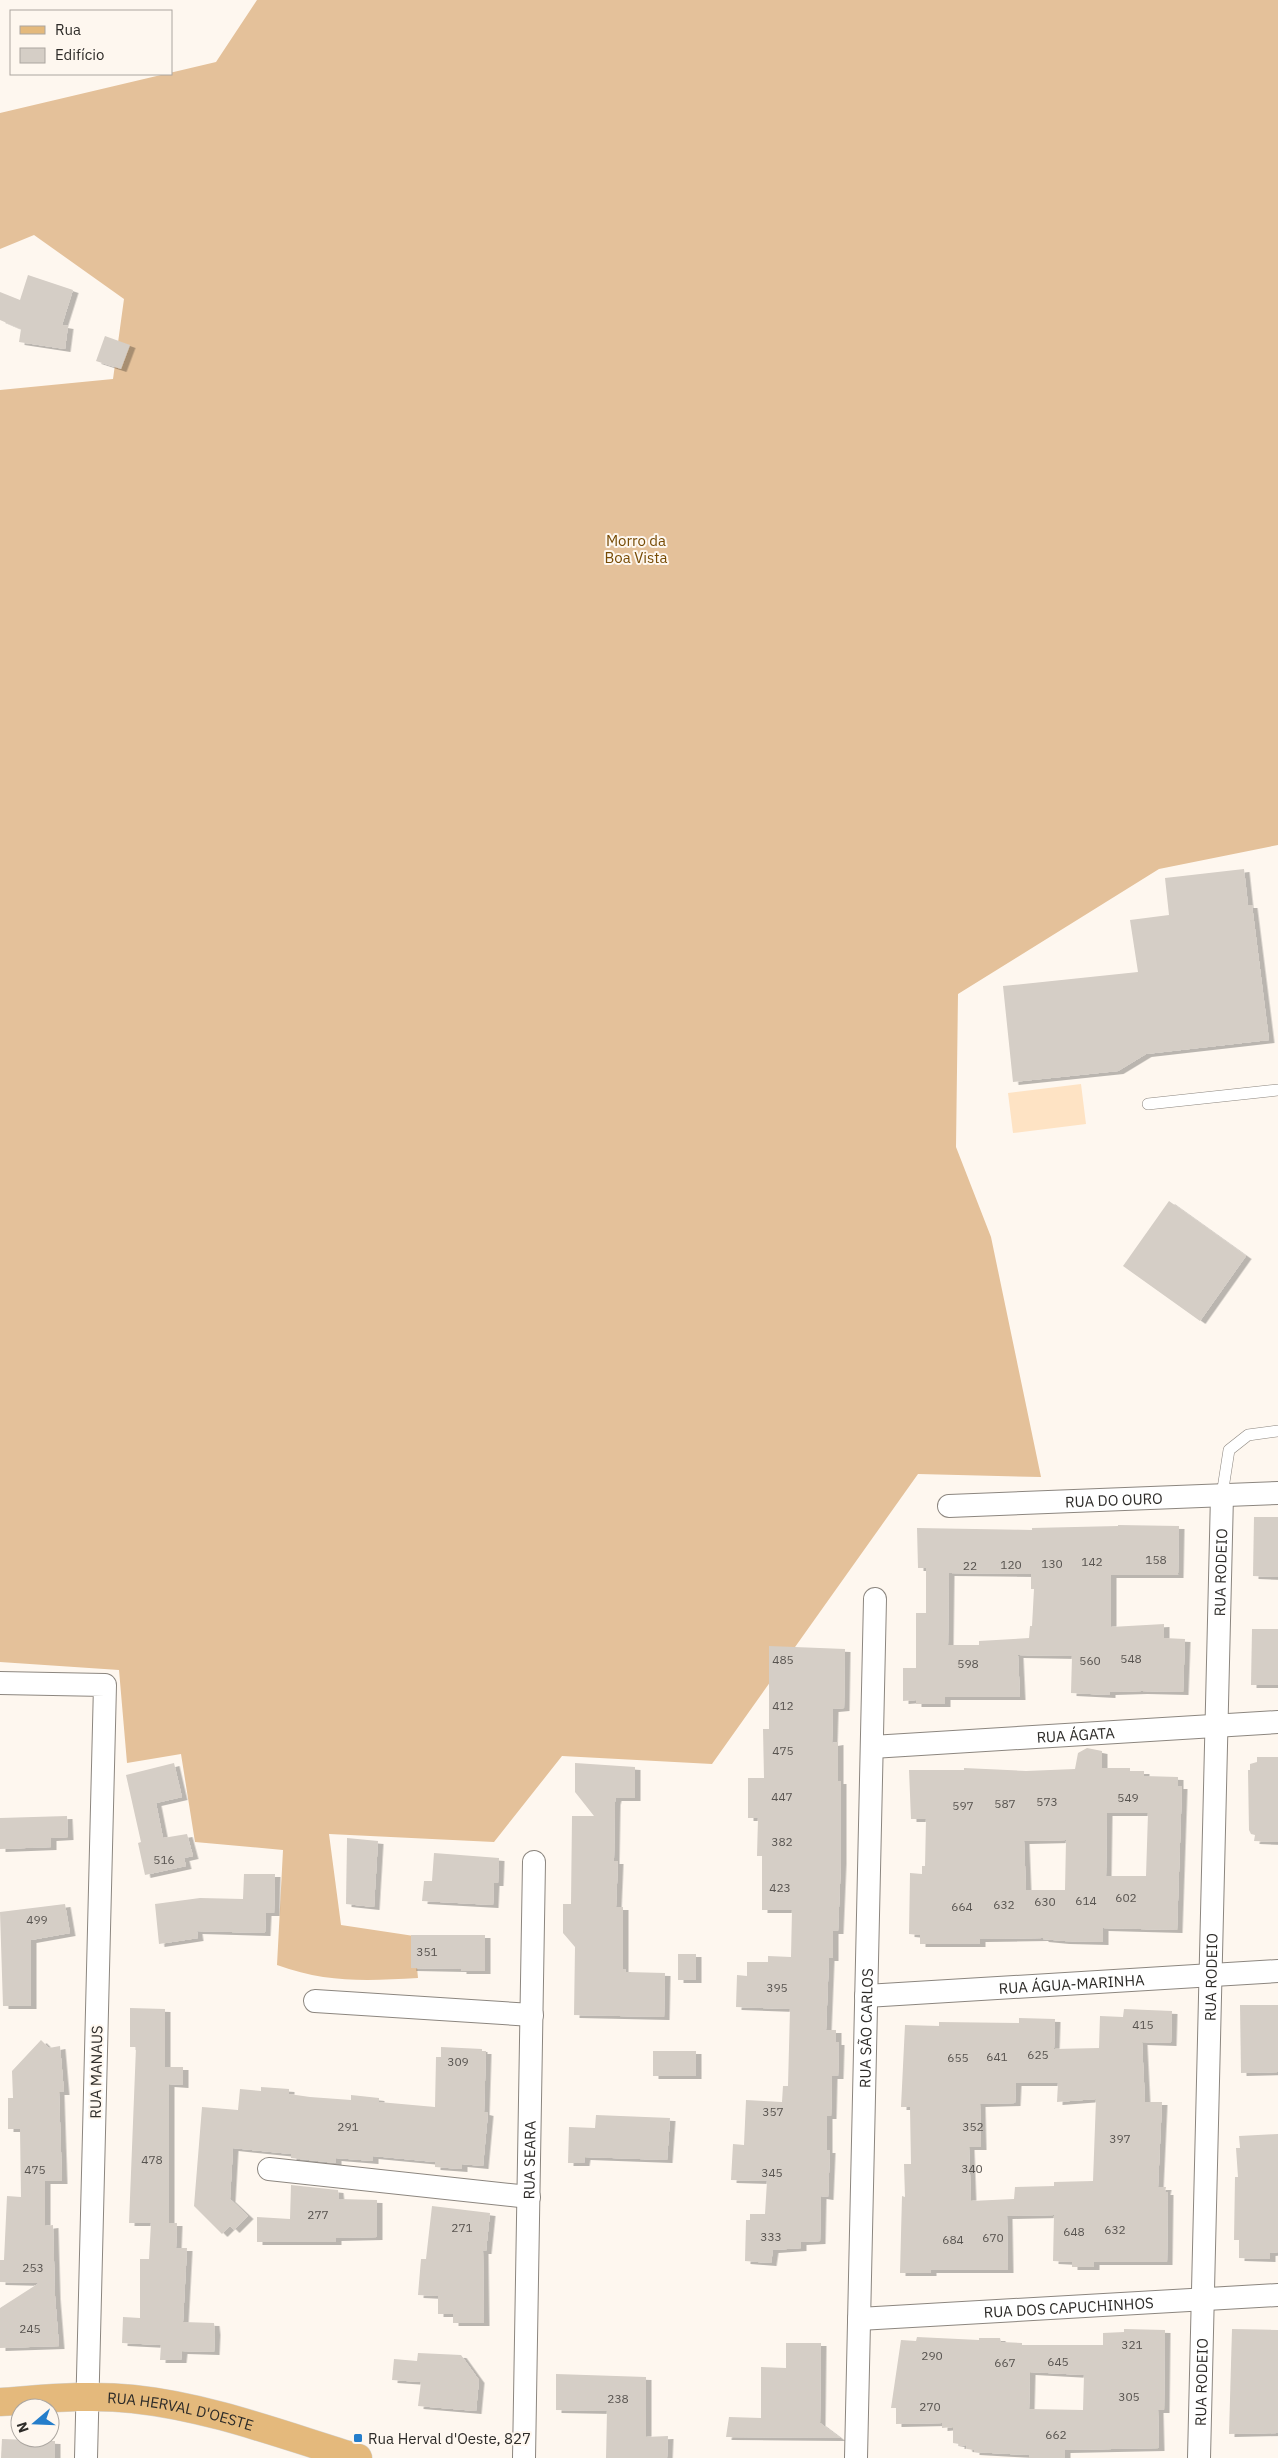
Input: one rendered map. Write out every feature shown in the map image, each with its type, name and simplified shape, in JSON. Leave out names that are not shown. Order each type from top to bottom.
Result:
[{"type":"main road","name":"RUA HERVAL D'OESTE","points":[[0,2402],[88,2397],[134,2399],[202,2412],[358,2458]]},
{"type":"street","name":"RUA DO OURO","points":[[949,1506],[1278,1493]]},
{"type":"street","name":"RUA RODEIO","points":[[1198,2458],[1222,1495]]},
{"type":"street","name":"RUA SÃO CARLOS","points":[[856,2458],[875,1599]]},
{"type":"street","name":"RUA MANAUS","points":[[0,1683],[105,1685],[86,2458]]},
{"type":"street","name":"RUA ÁGATA","points":[[872,1747],[1278,1722]]},
{"type":"street","name":"RUA SEARA","points":[[524,2458],[534,1862]]},
{"type":"street","name":"RUA ÁGUA-MARINHA","points":[[866,1996],[1278,1971]]},
{"type":"street","points":[[315,2001],[532,2015]]},
{"type":"street","points":[[269,2169],[529,2197]]},
{"type":"street","name":"RUA DOS CAPUCHINHOS","points":[[859,2319],[1278,2295]]},
{"type":"lane","points":[[1148,1104],[1278,1090]]},
{"type":"lane","points":[[1222,1495],[1229,1450],[1248,1435],[1278,1431]]},
{"type":"shaded area","points":[[1081,1084],[1086,1124],[1013,1133],[1008,1093]]},
{"type":"green space","name":"Morro da Boa Vista","points":[[257,0],[1278,0],[1278,845],[1159,869],[958,994],[956,1147],[991,1237],[1041,1477],[918,1474],[712,1764],[562,1756],[494,1842],[329,1834],[341,1925],[414,1936],[418,1978],[364,1980],[330,1978],[295,1971],[277,1965],[283,1850],[195,1842],[181,1754],[127,1763],[119,1670],[0,1662],[0,390],[113,379],[124,299],[34,235],[0,249],[0,113],[161,75],[172,75],[172,72],[216,62]]},
{"type":"building","points":[[28,275],[73,290],[62,325],[68,326],[65,349],[19,342],[21,329],[0,320],[0,292],[20,300]]},
{"type":"building","points":[[105,336],[130,345],[121,369],[96,361]]},
{"type":"building","points":[[1244,869],[1248,905],[1252,905],[1269,1040],[1146,1054],[1118,1071],[1013,1082],[1003,986],[1138,972],[1130,920],[1169,915],[1165,878]]},
{"type":"building","points":[[1169,1201],[1246,1256],[1200,1321],[1123,1266]]},
{"type":"building","points":[[1254,1517],[1278,1517],[1278,1577],[1253,1576]]},
{"type":"building","points":[[1179,1526],[1178,1575],[1111,1575],[1111,1627],[1164,1624],[1164,1638],[1185,1639],[1183,1692],[1110,1692],[1110,1695],[1071,1693],[1072,1656],[1018,1655],[1020,1697],[945,1697],[945,1704],[916,1704],[916,1700],[903,1701],[903,1668],[916,1668],[916,1613],[926,1613],[926,1568],[918,1568],[917,1528],[1032,1530],[1032,1528]],"holes":[[[949,1573],[1031,1574],[1031,1589],[1034,1589],[1032,1626],[1030,1626],[1029,1638],[979,1641],[979,1645],[948,1645]]]},
{"type":"building","points":[[1252,1629],[1278,1629],[1278,1685],[1251,1685]]},
{"type":"building","points":[[769,1646],[845,1649],[844,1708],[833,1709],[832,1743],[838,1742],[838,1781],[841,1781],[841,1861],[838,1931],[833,1931],[833,1958],[829,1958],[826,2030],[836,2030],[836,2042],[839,2042],[838,2076],[832,2076],[831,2116],[827,2116],[827,2150],[830,2150],[828,2197],[821,2196],[820,2241],[801,2242],[801,2248],[773,2250],[771,2263],[745,2261],[746,2220],[750,2220],[750,2214],[765,2214],[767,2181],[731,2180],[733,2144],[744,2145],[746,2100],[782,2102],[783,2086],[788,2086],[790,2009],[736,2007],[737,1975],[747,1976],[747,1962],[768,1962],[768,1956],[791,1957],[792,1910],[762,1910],[762,1856],[757,1856],[758,1818],[748,1818],[748,1778],[764,1778],[763,1729],[769,1729]]},
{"type":"building","points":[[1087,1748],[1102,1751],[1102,1768],[1130,1768],[1130,1771],[1144,1771],[1144,1776],[1178,1777],[1178,1786],[1182,1786],[1177,1930],[1103,1928],[1103,1942],[1064,1941],[1043,1938],[980,1939],[980,1944],[920,1944],[920,1935],[909,1934],[910,1873],[922,1874],[922,1866],[925,1866],[926,1819],[911,1819],[909,1770],[964,1770],[964,1768],[1026,1771],[1075,1769],[1078,1753]],"holes":[[[1107,1813],[1148,1813],[1146,1876],[1106,1876]],[[1066,1840],[1065,1890],[1026,1890],[1024,1841]]]},
{"type":"building","points":[[1257,1757],[1278,1757],[1278,1842],[1254,1841],[1255,1835],[1251,1834],[1249,1830],[1248,1770],[1250,1770],[1250,1764],[1257,1762]]},
{"type":"building","points":[[174,1763],[182,1797],[156,1803],[163,1838],[187,1834],[193,1856],[184,1858],[186,1866],[145,1875],[138,1843],[141,1842],[126,1775]]},
{"type":"building","points":[[575,1763],[635,1767],[635,1798],[616,1798],[615,1802],[614,1861],[618,1861],[616,1907],[623,1907],[623,1969],[626,1972],[665,1973],[664,2017],[574,2015],[575,1947],[563,1933],[563,1904],[571,1904],[572,1816],[594,1816],[575,1792]]},
{"type":"building","points":[[67,1816],[68,1837],[51,1838],[51,1847],[0,1849],[0,1818]]},
{"type":"building","points":[[347,1838],[378,1841],[374,1907],[346,1904]]},
{"type":"building","points":[[434,1853],[499,1858],[498,1883],[494,1883],[493,1905],[422,1901],[424,1881],[432,1881]]},
{"type":"building","points":[[244,1874],[275,1874],[274,1913],[266,1913],[265,1933],[197,1931],[198,1938],[159,1944],[155,1904],[200,1898],[243,1899]]},
{"type":"building","points":[[65,1904],[70,1933],[31,1940],[31,2006],[3,2006],[0,1912]]},
{"type":"building","points":[[411,1935],[485,1935],[485,1971],[411,1968]]},
{"type":"building","points":[[678,1954],[696,1954],[696,1980],[678,1980]]},
{"type":"building","points":[[1240,2005],[1278,2005],[1278,2072],[1241,2073]]},
{"type":"building","points":[[130,2008],[165,2009],[165,2067],[183,2067],[183,2085],[169,2084],[169,2223],[177,2223],[176,2248],[187,2248],[183,2322],[214,2323],[215,2332],[214,2352],[182,2351],[181,2360],[160,2360],[161,2345],[122,2343],[123,2317],[140,2318],[140,2259],[149,2259],[151,2223],[129,2223],[136,2047],[130,2047]]},
{"type":"building","points":[[1124,2009],[1172,2011],[1171,2043],[1142,2042],[1145,2102],[1162,2102],[1158,2187],[1166,2187],[1165,2192],[1168,2192],[1167,2262],[1094,2262],[1094,2267],[1072,2267],[1072,2262],[1053,2261],[1054,2215],[1007,2216],[1008,2270],[931,2270],[931,2273],[900,2273],[902,2196],[905,2197],[904,2164],[911,2164],[910,2107],[901,2107],[905,2025],[939,2026],[939,2022],[1019,2023],[1019,2018],[1055,2019],[1054,2049],[1099,2048],[1100,2016],[1123,2017]],"holes":[[[1016,2083],[1058,2083],[1057,2102],[1096,2099],[1093,2181],[1054,2182],[1054,2186],[1015,2187],[1014,2199],[971,2201],[969,2147],[981,2147],[980,2104],[1015,2103]]]},
{"type":"building","points":[[41,2040],[49,2048],[60,2046],[64,2092],[59,2092],[62,2181],[45,2181],[45,2226],[53,2225],[55,2296],[59,2346],[0,2348],[0,2308],[39,2283],[0,2282],[0,2260],[4,2260],[7,2196],[21,2197],[20,2129],[8,2129],[8,2098],[13,2098],[12,2071]]},
{"type":"building","points":[[441,2047],[482,2049],[482,2051],[486,2051],[484,2112],[488,2113],[483,2166],[462,2164],[462,2169],[435,2167],[435,2162],[373,2156],[373,2161],[336,2158],[336,2163],[291,2158],[291,2154],[233,2148],[230,2199],[248,2216],[234,2230],[230,2226],[222,2234],[194,2206],[202,2107],[238,2110],[240,2089],[261,2091],[261,2087],[289,2089],[289,2094],[310,2097],[351,2100],[351,2095],[379,2098],[379,2102],[435,2107],[436,2057],[441,2057]]},
{"type":"building","points":[[653,2051],[696,2051],[696,2076],[653,2076]]},
{"type":"building","points":[[596,2115],[670,2118],[667,2160],[585,2157],[584,2163],[568,2163],[569,2127],[595,2128]]},
{"type":"building","points":[[1278,2134],[1278,2252],[1270,2253],[1270,2259],[1239,2258],[1239,2240],[1234,2240],[1235,2177],[1238,2177],[1236,2148],[1240,2148],[1239,2136]]},
{"type":"building","points":[[291,2185],[338,2190],[339,2199],[377,2200],[377,2237],[336,2238],[336,2242],[257,2242],[257,2217],[290,2219]]},
{"type":"building","points":[[432,2206],[490,2213],[486,2251],[483,2251],[484,2323],[453,2323],[453,2314],[438,2314],[438,2296],[418,2295],[421,2259],[426,2259]]},
{"type":"building","points":[[1124,2329],[1165,2330],[1164,2410],[1158,2410],[1159,2448],[1065,2450],[1065,2458],[1029,2458],[1029,2455],[974,2452],[974,2450],[967,2449],[966,2445],[959,2446],[959,2444],[953,2443],[953,2427],[942,2428],[942,2423],[896,2424],[896,2408],[891,2408],[901,2340],[916,2341],[917,2337],[979,2340],[979,2338],[1000,2338],[1001,2342],[1022,2343],[1022,2345],[1103,2345],[1103,2333],[1124,2332]],"holes":[[[1030,2372],[1084,2375],[1083,2410],[1029,2409]]]},
{"type":"building","points":[[1232,2329],[1278,2330],[1278,2433],[1229,2434]]},
{"type":"building","points":[[786,2343],[821,2343],[820,2423],[840,2438],[726,2437],[729,2417],[761,2418],[761,2367],[786,2368]]},
{"type":"building","points":[[418,2353],[461,2355],[479,2380],[476,2411],[418,2406],[421,2382],[392,2380],[394,2359],[417,2361]]},
{"type":"building","points":[[556,2374],[646,2377],[646,2437],[668,2436],[667,2458],[606,2458],[607,2411],[556,2410]]},
{"type":"building","points":[[2,2439],[10,2439],[10,2448],[55,2448],[55,2458],[1,2458]]},
{"type":"place","name":"Rua Herval d'Oeste, 827","points":[[358,2438]]}]
